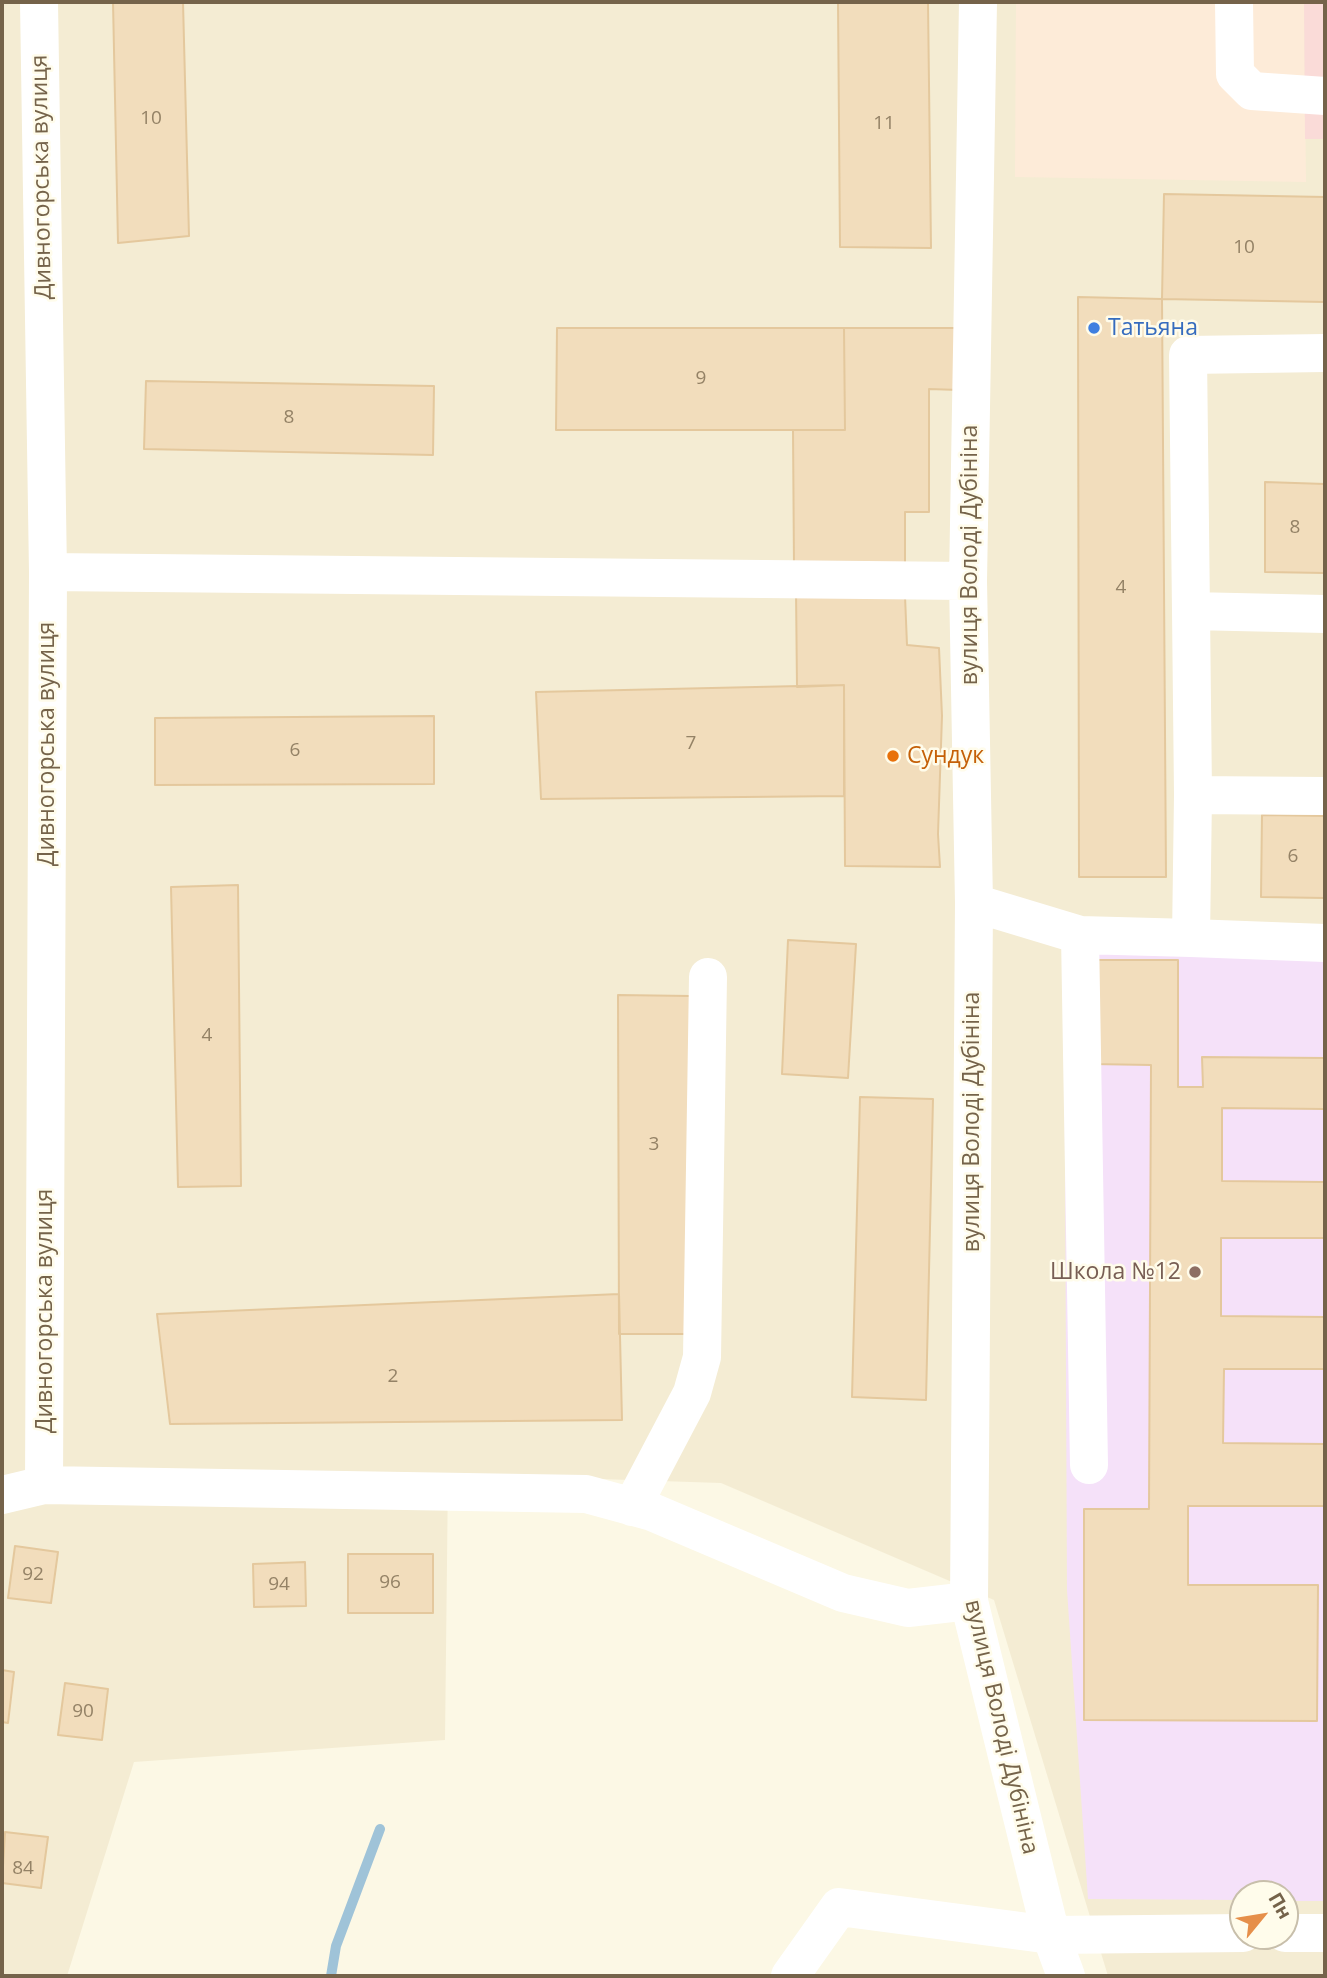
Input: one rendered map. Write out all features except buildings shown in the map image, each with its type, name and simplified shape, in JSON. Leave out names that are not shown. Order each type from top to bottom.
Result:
[{"type":"street","name":"Дивногорська вулиця","points":[[39,2],[48,572],[44,1485]]},
{"type":"street","name":"вулиця Володі Дубініна","points":[[978,2],[968,581],[974,903],[969,1601],[1051,1935],[1066,1976]]},
{"type":"street","points":[[1234,2],[1235,74],[1243,84],[1252,91],[1325,96]]},
{"type":"street","points":[[1191,938],[1193,795],[1188,355],[1325,353]]},
{"type":"street","points":[[48,572],[968,581]]},
{"type":"street","points":[[1191,611],[1325,614]]},
{"type":"street","points":[[1193,795],[1325,796]]},
{"type":"street","points":[[974,903],[1080,935],[1325,943]]},
{"type":"street","points":[[1080,935],[1089,1465]]},
{"type":"street","points":[[632,1507],[692,1393],[702,1357],[708,976]]},
{"type":"street","points":[[2,1495],[44,1485],[586,1494],[652,1512],[842,1593],[908,1608],[969,1601]]},
{"type":"street","points":[[790,1976],[839,1907],[1051,1935],[1229,1933]]},
{"type":"street","points":[[1299,1933],[1325,1933]]},
{"type":"shaded area","points":[[2,2],[1325,2],[1325,1976],[1108,1976],[994,1600],[721,1483],[448,1474],[445,1740],[134,1762],[67,1976],[2,1976]]},
{"type":"shaded area","points":[[1016,2],[1304,2],[1306,182],[1015,177]]},
{"type":"shaded area","points":[[1304,2],[1325,2],[1325,139],[1305,139]]},
{"type":"shaded area","name":"Школа №12","points":[[1064,946],[1325,953],[1325,1901],[1299,1901],[1299,1880],[1229,1880],[1229,1900],[1088,1899],[1067,1590]]},
{"type":"waterway","points":[[331,1976],[336,1946],[380,1829]]},
{"type":"place","name":"Татьяна","points":[[1094,328]]},
{"type":"place","name":"Сундук","points":[[893,756]]},
{"type":"place","name":"Школа №12","points":[[1195,1272]]}]
